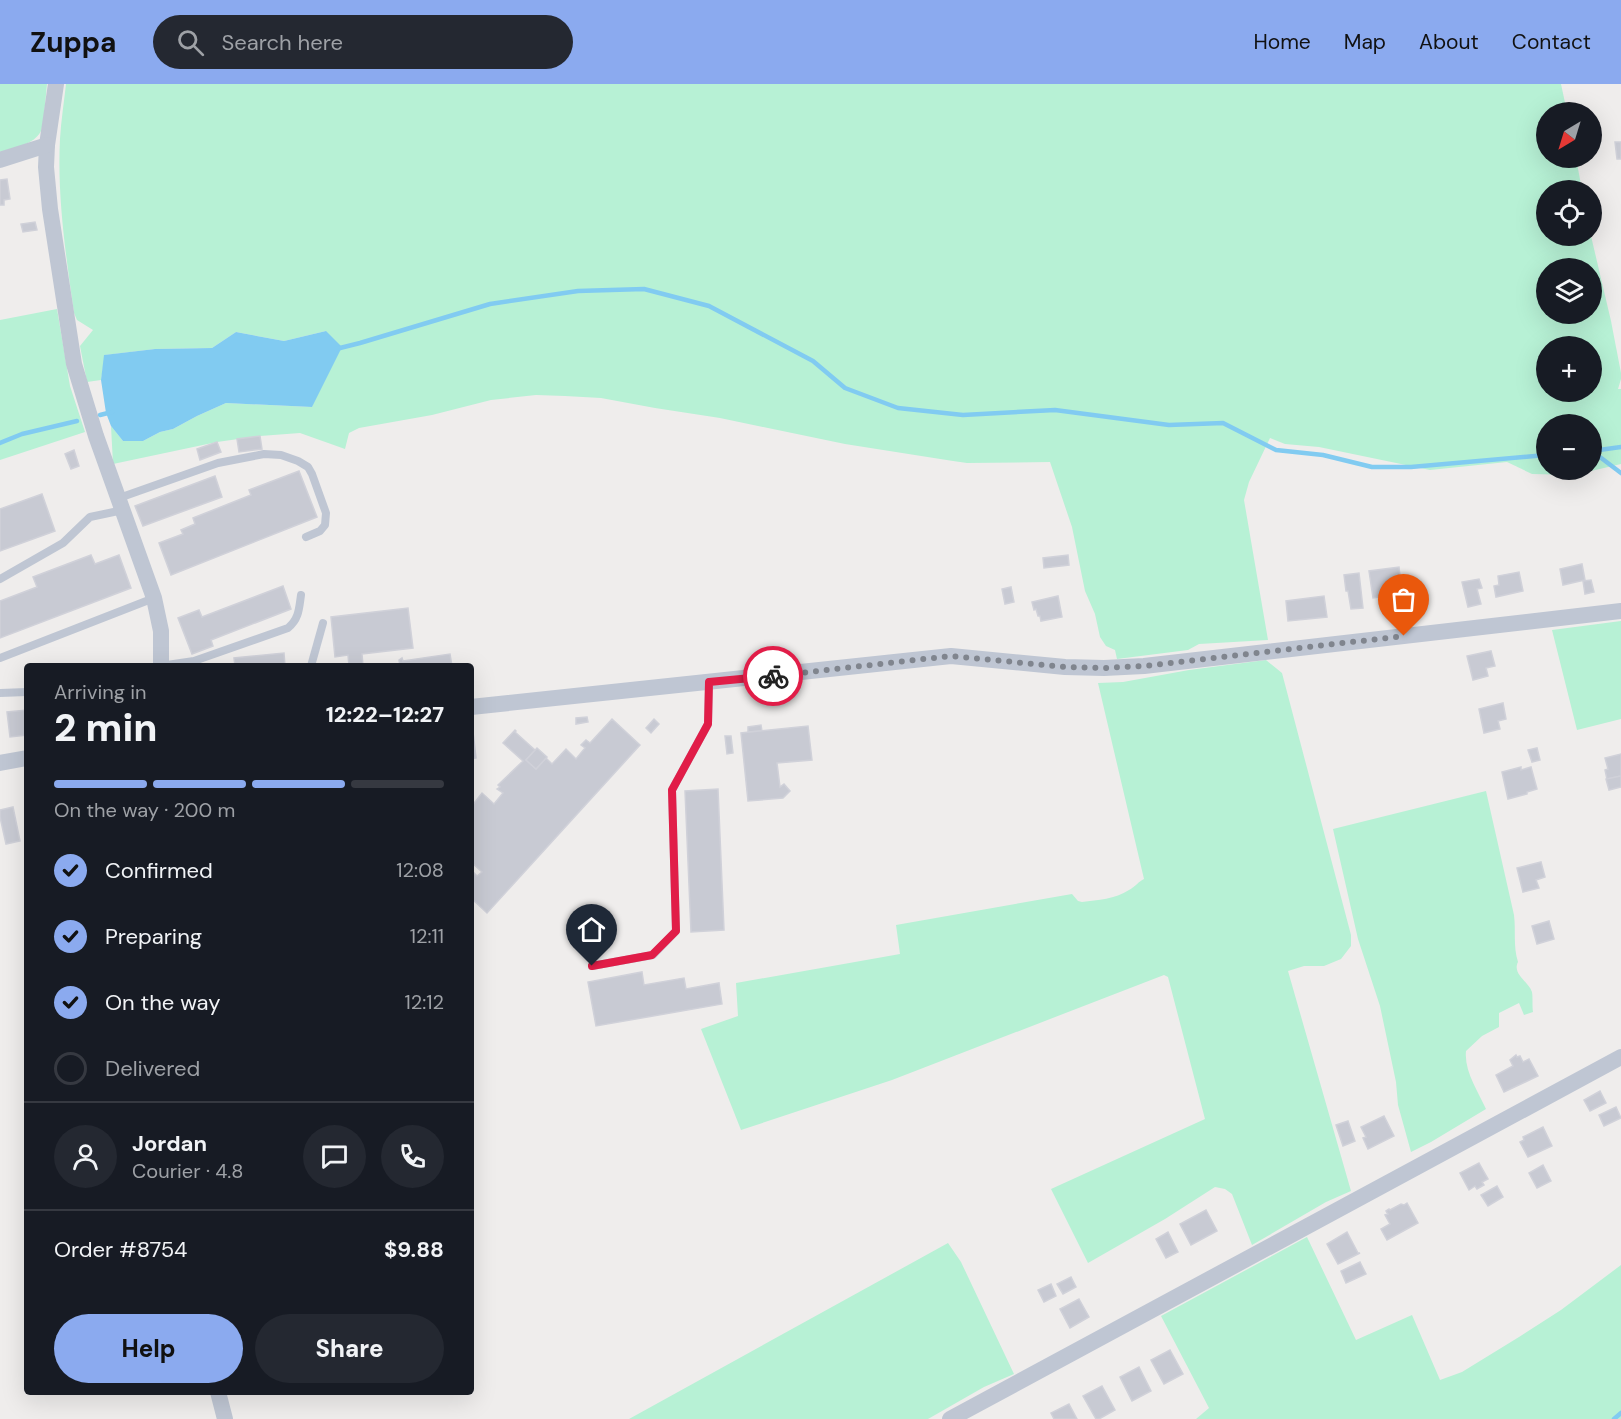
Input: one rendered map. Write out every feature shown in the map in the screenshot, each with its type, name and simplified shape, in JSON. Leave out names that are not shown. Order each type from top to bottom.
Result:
[{"type":"street","points":[[56,84],[46,167],[50,209],[74,364],[96,436],[154,598],[161,631],[161,663]]},
{"type":"street","points":[[0,159],[47,145]]},
{"type":"street","points":[[474,707],[951,656],[1065,667],[1144,666],[1621,610]]},
{"type":"street","points":[[1,761],[24,758]]},
{"type":"street","points":[[950,1419],[1621,1057]]},
{"type":"street","points":[[219,1395],[225,1419]]},
{"type":"lane","points":[[0,579],[63,543],[90,517],[187,473],[218,463],[264,454],[281,454],[298,461],[308,467],[312,474],[326,513],[325,525],[320,531],[306,537]]},
{"type":"lane","points":[[181,663],[194,661],[288,628],[295,622],[298,615],[301,595]]},
{"type":"lane","points":[[0,658],[154,598]]},
{"type":"lane","points":[[312,663],[323,623]]},
{"type":"lane","points":[[592,966],[652,955],[676,931],[672,790],[708,724],[709,682]]},
{"type":"lane","points":[[0,693],[24,692]]},
{"type":"green space","points":[[0,84],[47,84],[43,122],[38,136],[23,145],[0,152]]},
{"type":"green space","points":[[66,84],[1561,84],[1565,102],[1536,102],[1536,168],[1578,168],[1580,180],[1536,180],[1536,246],[1593,246],[1596,258],[1536,258],[1536,324],[1602,324],[1602,283],[1621,373],[1618,389],[1621,389],[1621,464],[1602,468],[1602,414],[1536,414],[1536,474],[1507,462],[1430,470],[1319,447],[1285,444],[1270,438],[1249,482],[1244,500],[1268,640],[1199,644],[1188,650],[1117,659],[1115,650],[1106,646],[1100,637],[1095,614],[1085,591],[1072,527],[1050,462],[967,463],[845,444],[720,418],[601,398],[536,395],[491,400],[432,415],[359,428],[349,433],[345,449],[300,433],[217,442],[113,464],[111,426],[123,441],[143,441],[226,403],[312,407],[326,331],[284,341],[236,332],[212,348],[155,349],[105,355],[101,380],[87,382],[80,346],[93,330],[77,320],[74,313],[61,205],[60,139]]},
{"type":"green space","points":[[57,309],[70,386],[85,432],[0,460],[0,320]]},
{"type":"green space","points":[[1621,621],[1621,719],[1577,730],[1552,630]]},
{"type":"green space","points":[[1266,660],[1282,673],[1351,935],[1351,946],[1341,959],[1324,966],[1304,966],[1288,971],[1351,1191],[1326,1202],[1252,1245],[1232,1194],[1225,1189],[1215,1187],[1088,1263],[1051,1189],[1205,1119],[1168,977],[1164,975],[892,1080],[741,1130],[701,1029],[738,1016],[736,983],[900,954],[896,925],[1072,894],[1082,902],[1100,900],[1131,889],[1144,879],[1098,683],[1123,682],[1189,670]]},
{"type":"green space","points":[[1486,791],[1514,915],[1517,970],[1532,992],[1533,1012],[1524,1015],[1519,1003],[1499,1013],[1499,1027],[1482,1036],[1466,1051],[1469,1073],[1486,1109],[1411,1152],[1398,1105],[1396,1082],[1380,1006],[1358,939],[1333,829]]},
{"type":"green space","points":[[1307,1237],[1356,1340],[1412,1315],[1440,1380],[1462,1372],[1519,1337],[1561,1310],[1621,1265],[1621,1419],[1196,1419],[1209,1408],[1161,1316]]},
{"type":"green space","points":[[948,1243],[961,1262],[1014,1374],[984,1387],[928,1419],[629,1419]]},
{"type":"water","points":[[326,331],[342,347],[312,407],[226,403],[143,441],[123,441],[111,426],[106,413],[101,380],[104,355],[155,349],[212,348],[236,332],[284,341]]},
{"type":"building","points":[[1615,142],[1621,142],[1621,159],[1617,159]]},
{"type":"building","points":[[7,179],[10,199],[4,200],[4,205],[0,205],[0,180]]},
{"type":"building","points":[[35,222],[37,230],[23,232],[21,224]]},
{"type":"building","points":[[260,436],[262,449],[239,452],[237,439]]},
{"type":"building","points":[[217,442],[221,452],[200,460],[197,449]]},
{"type":"building","points":[[74,450],[79,466],[71,469],[65,454]]},
{"type":"building","points":[[299,471],[317,517],[171,575],[159,543],[183,534],[181,530],[195,524],[193,518],[251,495],[249,490]]},
{"type":"building","points":[[215,476],[222,497],[143,526],[135,506]]},
{"type":"building","points":[[42,494],[55,531],[0,551],[0,509]]},
{"type":"building","points":[[91,555],[95,564],[119,555],[131,588],[0,638],[0,601],[37,587],[33,577]]},
{"type":"building","points":[[1068,555],[1069,565],[1044,568],[1043,558]]},
{"type":"building","points":[[1582,564],[1585,580],[1563,585],[1560,569]]},
{"type":"building","points":[[1399,567],[1402,594],[1373,598],[1369,571]]},
{"type":"building","points":[[1519,572],[1523,591],[1496,597],[1494,586],[1499,585],[1498,576]]},
{"type":"building","points":[[1359,573],[1363,608],[1351,609],[1344,575]]},
{"type":"building","points":[[1479,579],[1482,588],[1477,589],[1481,604],[1468,607],[1462,582]]},
{"type":"building","points":[[1591,580],[1594,592],[1585,594],[1583,581]]},
{"type":"building","points":[[283,586],[291,609],[211,640],[213,646],[192,654],[178,618],[199,610],[202,617]]},
{"type":"building","points":[[1011,587],[1014,602],[1005,604],[1002,589]]},
{"type":"building","points":[[1058,596],[1062,617],[1041,621],[1032,602]]},
{"type":"building","points":[[1324,596],[1327,617],[1288,621],[1286,601]]},
{"type":"building","points":[[408,608],[413,648],[362,654],[363,663],[349,663],[348,655],[335,657],[331,617]]},
{"type":"building","points":[[1491,651],[1495,666],[1486,668],[1488,676],[1473,680],[1467,656]]},
{"type":"building","points":[[284,653],[285,663],[235,663],[234,658]]},
{"type":"building","points":[[450,654],[452,663],[400,663],[399,660],[402,658],[403,661]]},
{"type":"building","points":[[1503,703],[1506,719],[1498,721],[1500,729],[1484,733],[1479,709]]},
{"type":"building","points":[[24,710],[24,735],[10,737],[7,712]]},
{"type":"building","points":[[587,717],[588,722],[576,724],[576,718]]},
{"type":"building","points":[[612,719],[640,745],[487,913],[474,901],[474,873],[477,876],[482,872],[474,865],[474,803],[482,793],[494,804],[503,793],[497,789],[500,787],[498,785],[523,761],[503,743],[515,730],[535,750],[526,760],[536,769],[546,758],[552,764],[566,749],[576,759],[585,748],[581,745],[586,740],[590,743]]},
{"type":"building","points":[[654,719],[659,724],[651,733],[646,728]]},
{"type":"building","points":[[761,725],[762,731],[748,732],[748,727]]},
{"type":"building","points":[[808,726],[812,760],[777,763],[780,787],[784,784],[790,791],[783,798],[748,801],[741,733]]},
{"type":"building","points":[[725,736],[731,736],[733,753],[727,754]]},
{"type":"building","points":[[537,748],[547,757],[536,769],[526,760]]},
{"type":"building","points":[[1537,748],[1540,760],[1532,762],[1528,750]]},
{"type":"building","points":[[1621,754],[1621,776],[1607,779],[1605,770],[1608,769],[1605,758]]},
{"type":"building","points":[[1521,767],[1521,770],[1531,767],[1537,789],[1508,799],[1502,772]]},
{"type":"building","points":[[1621,776],[1621,787],[1609,790],[1606,779]]},
{"type":"building","points":[[718,789],[724,930],[691,932],[685,791]]},
{"type":"building","points":[[13,807],[20,841],[6,844],[0,810]]},
{"type":"building","points":[[1541,862],[1545,877],[1536,880],[1539,888],[1523,892],[1517,868]]},
{"type":"building","points":[[1549,921],[1554,939],[1537,944],[1532,926]]},
{"type":"building","points":[[642,972],[644,985],[684,978],[686,989],[719,983],[722,1004],[596,1026],[588,982]]},
{"type":"building","points":[[1516,1055],[1520,1056],[1523,1062],[1529,1059],[1538,1076],[1504,1092],[1496,1075],[1513,1066],[1510,1060]]},
{"type":"building","points":[[1600,1091],[1606,1103],[1590,1111],[1584,1100]]},
{"type":"building","points":[[1616,1107],[1621,1118],[1604,1126],[1599,1115]]},
{"type":"building","points":[[1384,1116],[1394,1136],[1368,1149],[1361,1127]]},
{"type":"building","points":[[1348,1121],[1355,1141],[1343,1146],[1336,1125]]},
{"type":"building","points":[[1543,1127],[1552,1146],[1528,1157],[1520,1142],[1524,1140],[1523,1137]]},
{"type":"building","points":[[1479,1163],[1488,1179],[1482,1182],[1484,1185],[1477,1189],[1475,1186],[1469,1190],[1460,1173]]},
{"type":"building","points":[[1543,1165],[1551,1181],[1537,1188],[1529,1173]]},
{"type":"building","points":[[1497,1186],[1503,1197],[1488,1206],[1481,1195]]},
{"type":"building","points":[[1407,1203],[1418,1223],[1387,1240],[1381,1229],[1390,1224],[1385,1215],[1388,1214],[1386,1211]]},
{"type":"building","points":[[1206,1210],[1217,1231],[1191,1245],[1180,1224]]},
{"type":"building","points":[[1168,1232],[1178,1252],[1166,1258],[1156,1239]]},
{"type":"building","points":[[1347,1232],[1360,1253],[1338,1264],[1327,1244]]},
{"type":"building","points":[[1360,1262],[1366,1274],[1346,1283],[1341,1271]]},
{"type":"building","points":[[1071,1277],[1076,1287],[1063,1294],[1057,1284]]},
{"type":"building","points":[[1051,1284],[1056,1296],[1044,1302],[1038,1290]]},
{"type":"building","points":[[1079,1299],[1089,1317],[1070,1328],[1060,1309]]},
{"type":"building","points":[[1170,1350],[1183,1374],[1164,1384],[1151,1360]]},
{"type":"building","points":[[1139,1367],[1151,1391],[1132,1401],[1120,1377]]},
{"type":"building","points":[[1102,1386],[1115,1410],[1096,1419],[1083,1396]]},
{"type":"building","points":[[1069,1404],[1077,1419],[1054,1419],[1051,1413]]},
{"type":"waterway","points":[[336,349],[490,304],[578,291],[644,289],[709,306],[813,361],[845,388],[898,408],[963,415],[1055,410],[1169,425],[1223,423],[1276,450],[1323,455],[1372,467],[1411,467],[1536,456]]},
{"type":"waterway","points":[[100,415],[112,412]]},
{"type":"waterway","points":[[0,443],[22,434],[77,421]]},
{"type":"waterway","points":[[1602,450],[1621,447]]},
{"type":"waterway","points":[[1602,459],[1621,473]]},
{"type":"waterway","points":[[1614,1419],[1621,1413]]},
{"type":"way so far","points":[[773,676],[951,656],[1065,667],[1144,666],[1404,636]]},
{"type":"route","points":[[592,966],[652,955],[676,931],[672,790],[708,724],[709,682],[773,676]]}]
